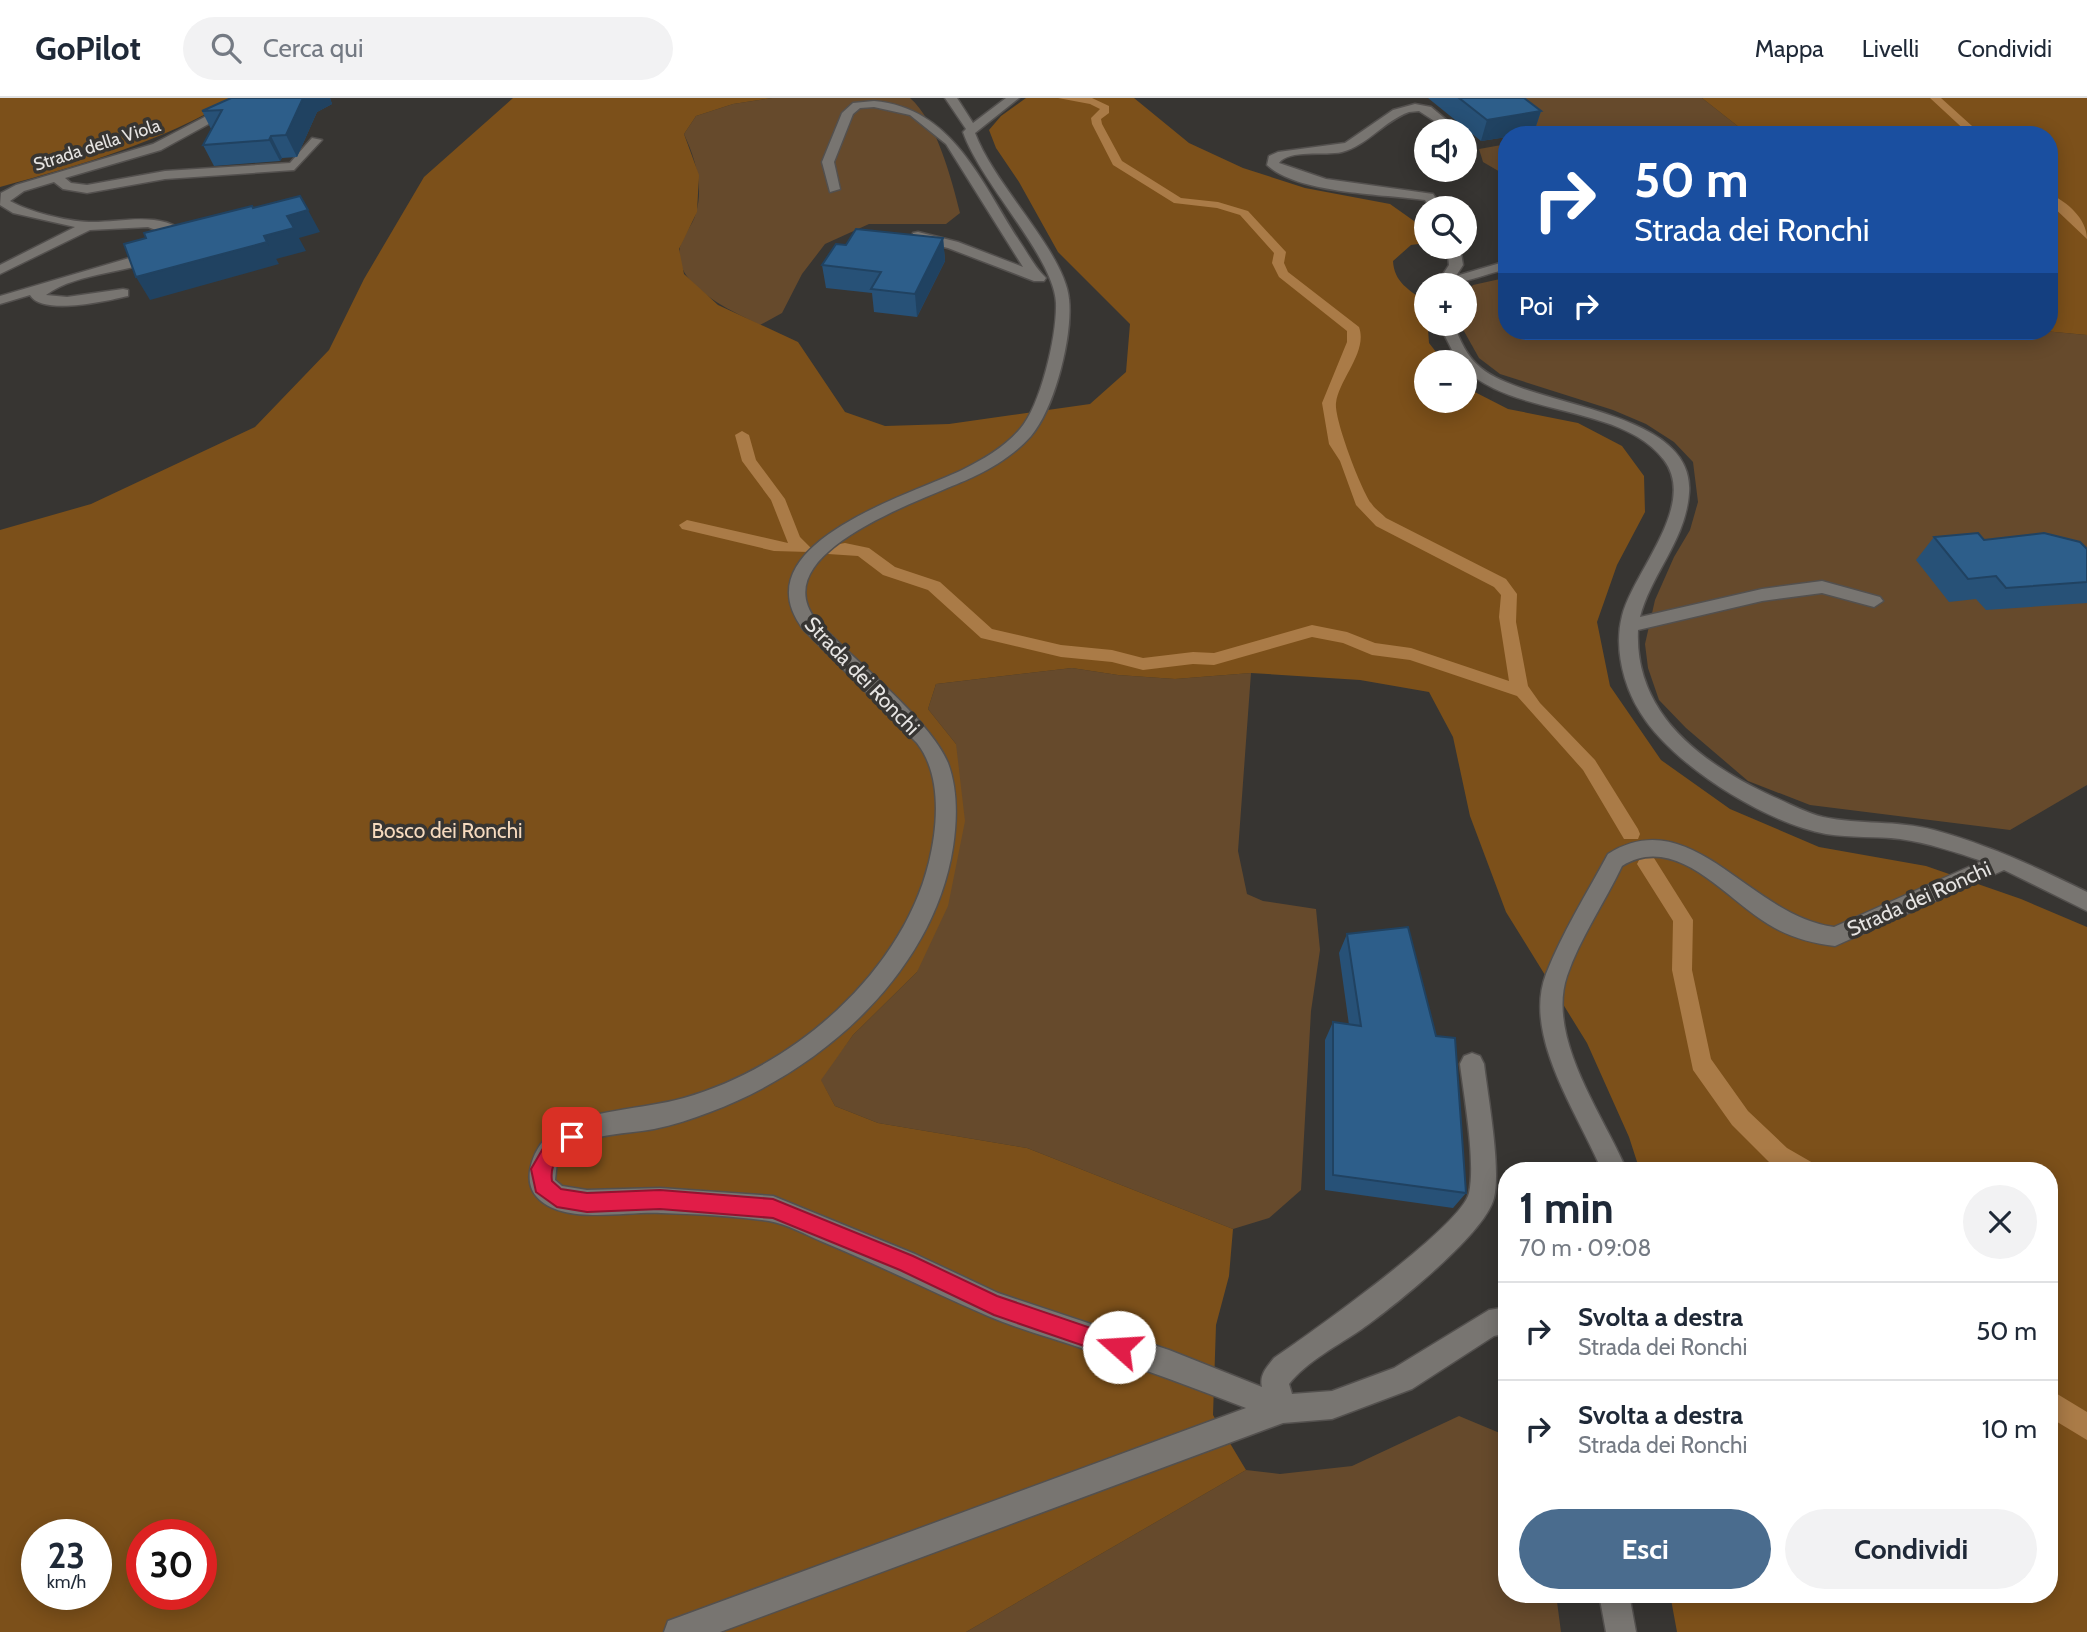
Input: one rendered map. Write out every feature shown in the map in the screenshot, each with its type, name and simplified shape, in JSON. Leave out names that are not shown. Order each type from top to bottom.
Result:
[{"type":"street","name":"Strada della Viola","points":[[87,226],[17,209],[3,202],[5,196],[20,188],[157,147],[250,98]]},
{"type":"street","points":[[951,98],[971,128]]},
{"type":"street","points":[[1013,98],[969,132],[976,151],[1039,247],[1062,291]]},
{"type":"street","points":[[834,189],[828,162],[848,113],[858,105],[874,104],[895,106],[914,113],[950,142],[1035,276]]},
{"type":"street","points":[[1423,196],[1319,180],[1281,171],[1273,165],[1273,159],[1282,154],[1335,151],[1349,146],[1397,112],[1412,107],[1426,109],[1439,119]]},
{"type":"street","points":[[57,178],[67,186],[87,189],[165,175],[294,166],[316,141]]},
{"type":"street","points":[[0,270],[87,226],[134,221],[157,225],[182,236],[178,244],[163,252],[0,300]]},
{"type":"street","points":[[903,236],[933,238],[1035,276],[1062,291]]},
{"type":"street","points":[[1474,273],[1498,267]]},
{"type":"street","points":[[45,286],[36,296],[45,301],[123,293]]},
{"type":"street","name":"Strada dei Ronchi","points":[[1062,291],[1060,333],[1051,371],[1026,431],[990,463],[892,507],[821,544],[803,566],[797,582],[798,609],[929,745],[940,775],[947,821],[937,868],[919,922],[875,985],[827,1033],[773,1071],[715,1098],[657,1117],[589,1129],[555,1144],[541,1169],[543,1186],[557,1198],[587,1202],[660,1200],[773,1209],[906,1263],[994,1305],[1169,1364],[1283,1409],[1332,1405],[1402,1378],[1489,1323],[1498,1322]]},
{"type":"street","points":[[1452,336],[1462,358],[1479,375],[1512,389],[1616,421],[1658,446],[1676,466],[1682,498],[1677,516],[1632,612],[1632,676],[1645,705],[1668,736],[1693,760],[1736,790],[1825,825],[1917,834],[2003,860],[2087,902]]},
{"type":"street","points":[[1630,626],[1762,595],[1822,587],[1874,600]]},
{"type":"street","name":"Strada dei Ronchi","points":[[1611,1162],[1557,1044],[1550,1014],[1551,994],[1556,976],[1615,860],[1627,851],[1643,848],[1661,846],[1677,851],[1695,859],[1792,927],[1814,936],[1835,937],[2003,860]]},
{"type":"street","points":[[679,1632],[1283,1409],[1274,1380],[1284,1367],[1364,1311],[1463,1226],[1482,1198],[1481,1144],[1472,1064]]},
{"type":"street","points":[[1616,1603],[1621,1632]]},
{"type":"shaded area","points":[[772,98],[910,98],[935,135],[948,168],[960,213],[946,224],[869,224],[825,244],[802,274],[782,313],[760,325],[707,295],[685,273],[680,261],[680,247],[695,217],[699,193],[695,162],[684,134],[696,116],[733,104]]},
{"type":"shaded area","points":[[1502,98],[1702,98],[1738,126],[1536,126]]},
{"type":"shaded area","points":[[1498,146],[1498,171],[1483,162],[1479,149]]},
{"type":"shaded area","points":[[1498,279],[1498,340],[2058,340],[2058,332],[2087,335],[2087,785],[2010,830],[1810,805],[1748,781],[1686,728],[1659,700],[1648,668],[1645,644],[1655,600],[1674,557],[1690,530],[1698,502],[1693,462],[1674,442],[1646,424],[1613,410],[1500,374],[1479,358],[1477,350],[1467,336],[1477,336],[1477,284]]},
{"type":"shaded area","points":[[1072,668],[1175,679],[1251,673],[1238,851],[1247,894],[1263,901],[1316,909],[1320,950],[1311,1011],[1301,1190],[1269,1218],[1233,1229],[1027,1148],[878,1123],[835,1106],[820,1079],[853,1035],[917,972],[956,744],[928,709],[936,684]]},
{"type":"shaded area","points":[[1459,1416],[1498,1432],[1498,1603],[1557,1603],[1561,1632],[966,1632],[1246,1470],[1280,1474],[1352,1466]]},
{"type":"green space","points":[[0,98],[235,98],[177,128],[120,151],[0,187]]},
{"type":"green space","name":"Bosco dei Ronchi","points":[[513,98],[772,98],[733,104],[696,116],[684,134],[699,175],[697,212],[679,249],[684,274],[718,305],[798,342],[845,412],[885,426],[949,424],[1090,404],[1126,372],[1130,324],[1058,252],[1019,182],[996,148],[989,130],[1001,116],[1026,98],[1134,98],[1189,143],[1243,168],[1305,188],[1390,204],[1414,221],[1414,245],[1393,261],[1399,280],[1414,293],[1414,336],[1428,336],[1429,343],[1435,350],[1414,350],[1414,413],[1477,413],[1477,393],[1508,409],[1578,423],[1622,446],[1644,476],[1645,512],[1617,565],[1597,622],[1610,686],[1661,760],[1730,809],[1819,847],[1926,866],[2021,899],[2087,927],[2087,1632],[1677,1632],[1672,1603],[2058,1603],[2058,1162],[1637,1162],[1629,1137],[1587,1043],[1506,912],[1470,816],[1453,737],[1429,692],[1360,680],[1251,673],[1175,679],[1072,668],[936,684],[928,709],[956,744],[965,821],[948,906],[917,972],[853,1035],[821,1080],[835,1106],[878,1123],[1027,1148],[1233,1229],[1229,1276],[1216,1325],[1213,1415],[1246,1470],[966,1632],[0,1632],[0,530],[91,504],[255,427],[329,350],[364,279],[424,177]]},
{"type":"green space","points":[[1702,98],[2087,98],[2087,335],[2058,332],[2058,126],[1738,126]]},
{"type":"building","points":[[231,98],[303,98],[286,135],[271,136],[269,140],[203,145],[222,110],[202,111]]},
{"type":"building","points":[[1459,98],[1524,98],[1541,111],[1487,120]]},
{"type":"building","points":[[300,196],[308,210],[287,216],[294,228],[264,236],[267,242],[136,277],[124,244],[146,238],[144,233]]},
{"type":"building","points":[[856,229],[943,238],[915,294],[871,289],[881,272],[822,265],[836,244],[846,245]]},
{"type":"building","points":[[1978,533],[1984,540],[2044,533],[2080,542],[2087,549],[2087,582],[2006,588],[1996,576],[1968,579],[1934,537]]},
{"type":"building","points":[[1408,927],[1436,1036],[1455,1038],[1466,1193],[1333,1175],[1333,1022],[1361,1026],[1347,934]]},
{"type":"waterway","points":[[1063,98],[1092,101],[1105,108],[1104,113],[1096,118],[1097,124],[1117,163],[1178,201],[1218,205],[1244,213],[1280,252],[1278,263],[1283,274],[1354,330],[1354,342],[1329,403],[1336,444],[1347,461],[1364,505],[1381,522],[1500,583],[1509,594],[1507,611],[1514,650],[1514,670],[1523,692]]},
{"type":"waterway","points":[[1935,98],[1967,126]]},
{"type":"waterway","points":[[2058,205],[2077,221],[2087,235]]},
{"type":"waterway","points":[[687,525],[774,546],[803,548],[793,539],[778,499],[749,461],[742,435]]},
{"type":"waterway","points":[[834,550],[845,548],[863,552],[889,571],[934,586],[987,634],[1061,651],[1112,656],[1143,664],[1193,658],[1214,659],[1312,631],[1347,638],[1372,649],[1411,654],[1523,692]]},
{"type":"waterway","points":[[1523,692],[1534,708],[1589,765],[1631,834]]},
{"type":"waterway","points":[[1647,864],[1683,920],[1682,970],[1701,1063],[1740,1118],[1779,1156],[1789,1162]]},
{"type":"waterway","points":[[2058,1408],[2087,1427]]},
{"type":"route","points":[[572,1137],[555,1144],[541,1169],[543,1186],[557,1198],[587,1202],[660,1200],[773,1209],[906,1263],[994,1305],[1119,1347]]}]
